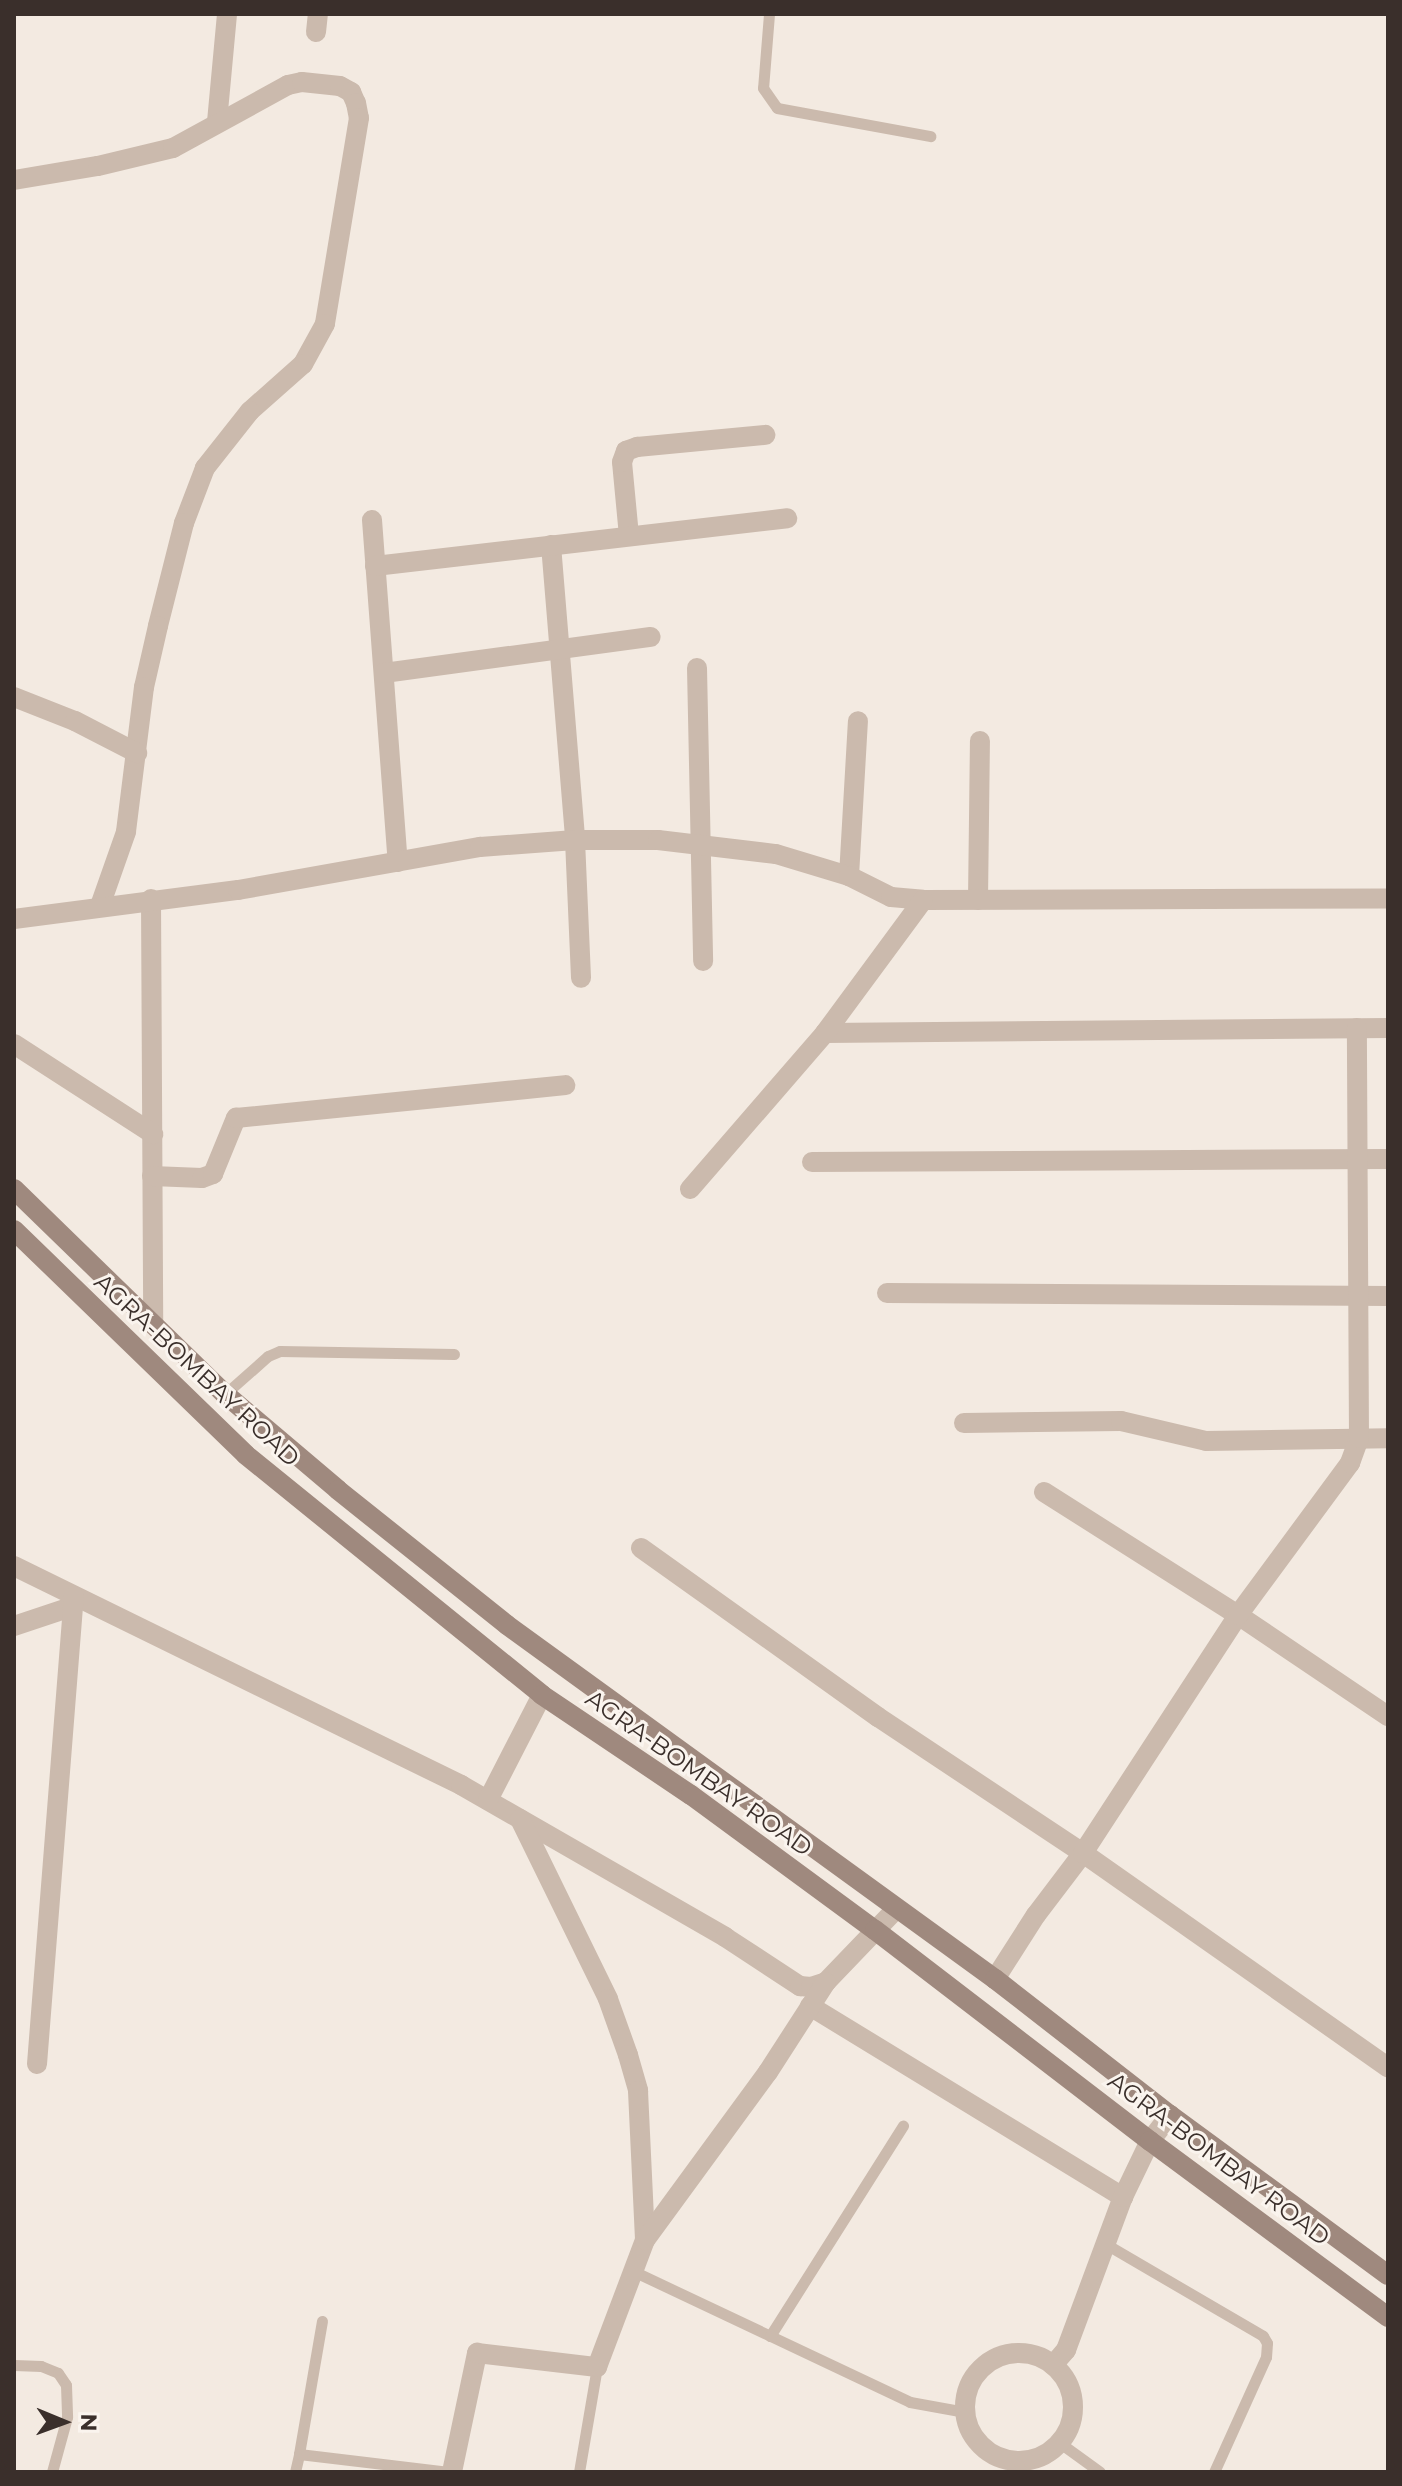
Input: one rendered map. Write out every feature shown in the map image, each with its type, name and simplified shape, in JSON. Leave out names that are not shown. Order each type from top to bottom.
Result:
[{"type":"main road","name":"AGRA-BOMBAY ROAD","points":[[14,1189],[225,1394],[338,1490],[558,1664],[895,1910],[995,1979],[1170,2115],[1388,2275]]},
{"type":"main road","name":"AGRA-BOMBAY ROAD","points":[[14,1230],[246,1455],[316,1515],[542,1695],[691,1795],[875,1930],[1150,2141],[1388,2317]]},
{"type":"street","points":[[217,122],[227,14]]},
{"type":"street","points":[[14,180],[152,155],[173,148],[288,85],[302,82],[340,86],[351,92],[359,118],[325,324],[303,364],[242,419],[205,468],[184,523],[144,687],[126,832],[100,906]]},
{"type":"street","points":[[629,536],[622,462],[626,451],[637,447],[765,435]]},
{"type":"street","points":[[375,566],[787,518]]},
{"type":"street","points":[[372,520],[398,862]]},
{"type":"street","points":[[551,545],[575,840],[581,978]]},
{"type":"street","points":[[384,673],[651,637]]},
{"type":"street","points":[[697,668],[703,961]]},
{"type":"street","points":[[14,697],[75,721],[137,753]]},
{"type":"street","points":[[849,876],[858,721]]},
{"type":"street","points":[[978,900],[980,741]]},
{"type":"street","points":[[14,919],[253,888],[480,847],[575,840],[658,840],[776,854],[849,876],[891,897],[923,900],[1388,898]]},
{"type":"street","points":[[151,899],[153,1324]]},
{"type":"street","points":[[690,1189],[825,1033],[923,900]]},
{"type":"street","points":[[995,1979],[1036,1915],[1083,1853],[1238,1615],[1341,1479],[1359,1438],[1357,1028]]},
{"type":"street","points":[[825,1033],[1388,1028]]},
{"type":"street","points":[[14,1044],[153,1134]]},
{"type":"street","points":[[152,1176],[202,1178],[213,1174],[236,1118],[565,1085]]},
{"type":"street","points":[[812,1162],[1388,1159]]},
{"type":"street","points":[[887,1293],[1388,1296]]},
{"type":"street","points":[[964,1423],[1121,1421],[1206,1441],[1388,1438]]},
{"type":"street","points":[[1044,1492],[1238,1615],[1388,1716]]},
{"type":"street","points":[[641,1548],[878,1717],[1083,1853],[1388,2067]]},
{"type":"street","points":[[21,1569],[73,1601],[488,1800],[725,1937],[800,1986],[811,1987],[826,1982]]},
{"type":"street","points":[[14,1626],[73,1601]]},
{"type":"street","points":[[37,2064],[73,1601]]},
{"type":"street","points":[[488,1800],[542,1695]]},
{"type":"street","points":[[520,1819],[608,1999],[628,2055],[638,2091],[645,2240]]},
{"type":"street","points":[[451,2472],[477,2353],[597,2367],[645,2240],[768,2072],[826,1982],[895,1910]]},
{"type":"street","points":[[810,2006],[1123,2197]]},
{"type":"street","points":[[1053,2365],[1053,2347],[1093,2250],[1103,2243],[1150,2141],[1170,2115]]},
{"type":"street","points":[[1018,2352],[1035,2355],[1053,2365],[1068,2382],[1073,2403],[1071,2425],[1060,2443],[1043,2456],[1016,2467],[983,2448],[971,2432],[965,2412],[967,2391],[981,2369],[994,2359],[1018,2352]]},
{"type":"lane","points":[[769,14],[763,88],[777,108],[930,136]]},
{"type":"lane","points":[[225,1394],[268,1356],[280,1351],[454,1354]]},
{"type":"lane","points":[[770,2336],[903,2126]]},
{"type":"lane","points":[[1103,2243],[1263,2336],[1267,2343],[1266,2357],[1214,2472]]},
{"type":"lane","points":[[633,2271],[910,2402],[965,2412]]},
{"type":"lane","points":[[295,2472],[322,2321]]},
{"type":"lane","points":[[14,2365],[41,2366],[58,2373],[66,2385],[67,2417],[52,2472]]},
{"type":"lane","points":[[579,2472],[597,2367]]},
{"type":"lane","points":[[1060,2443],[1100,2472]]},
{"type":"lane","points":[[299,2454],[451,2472]]}]
